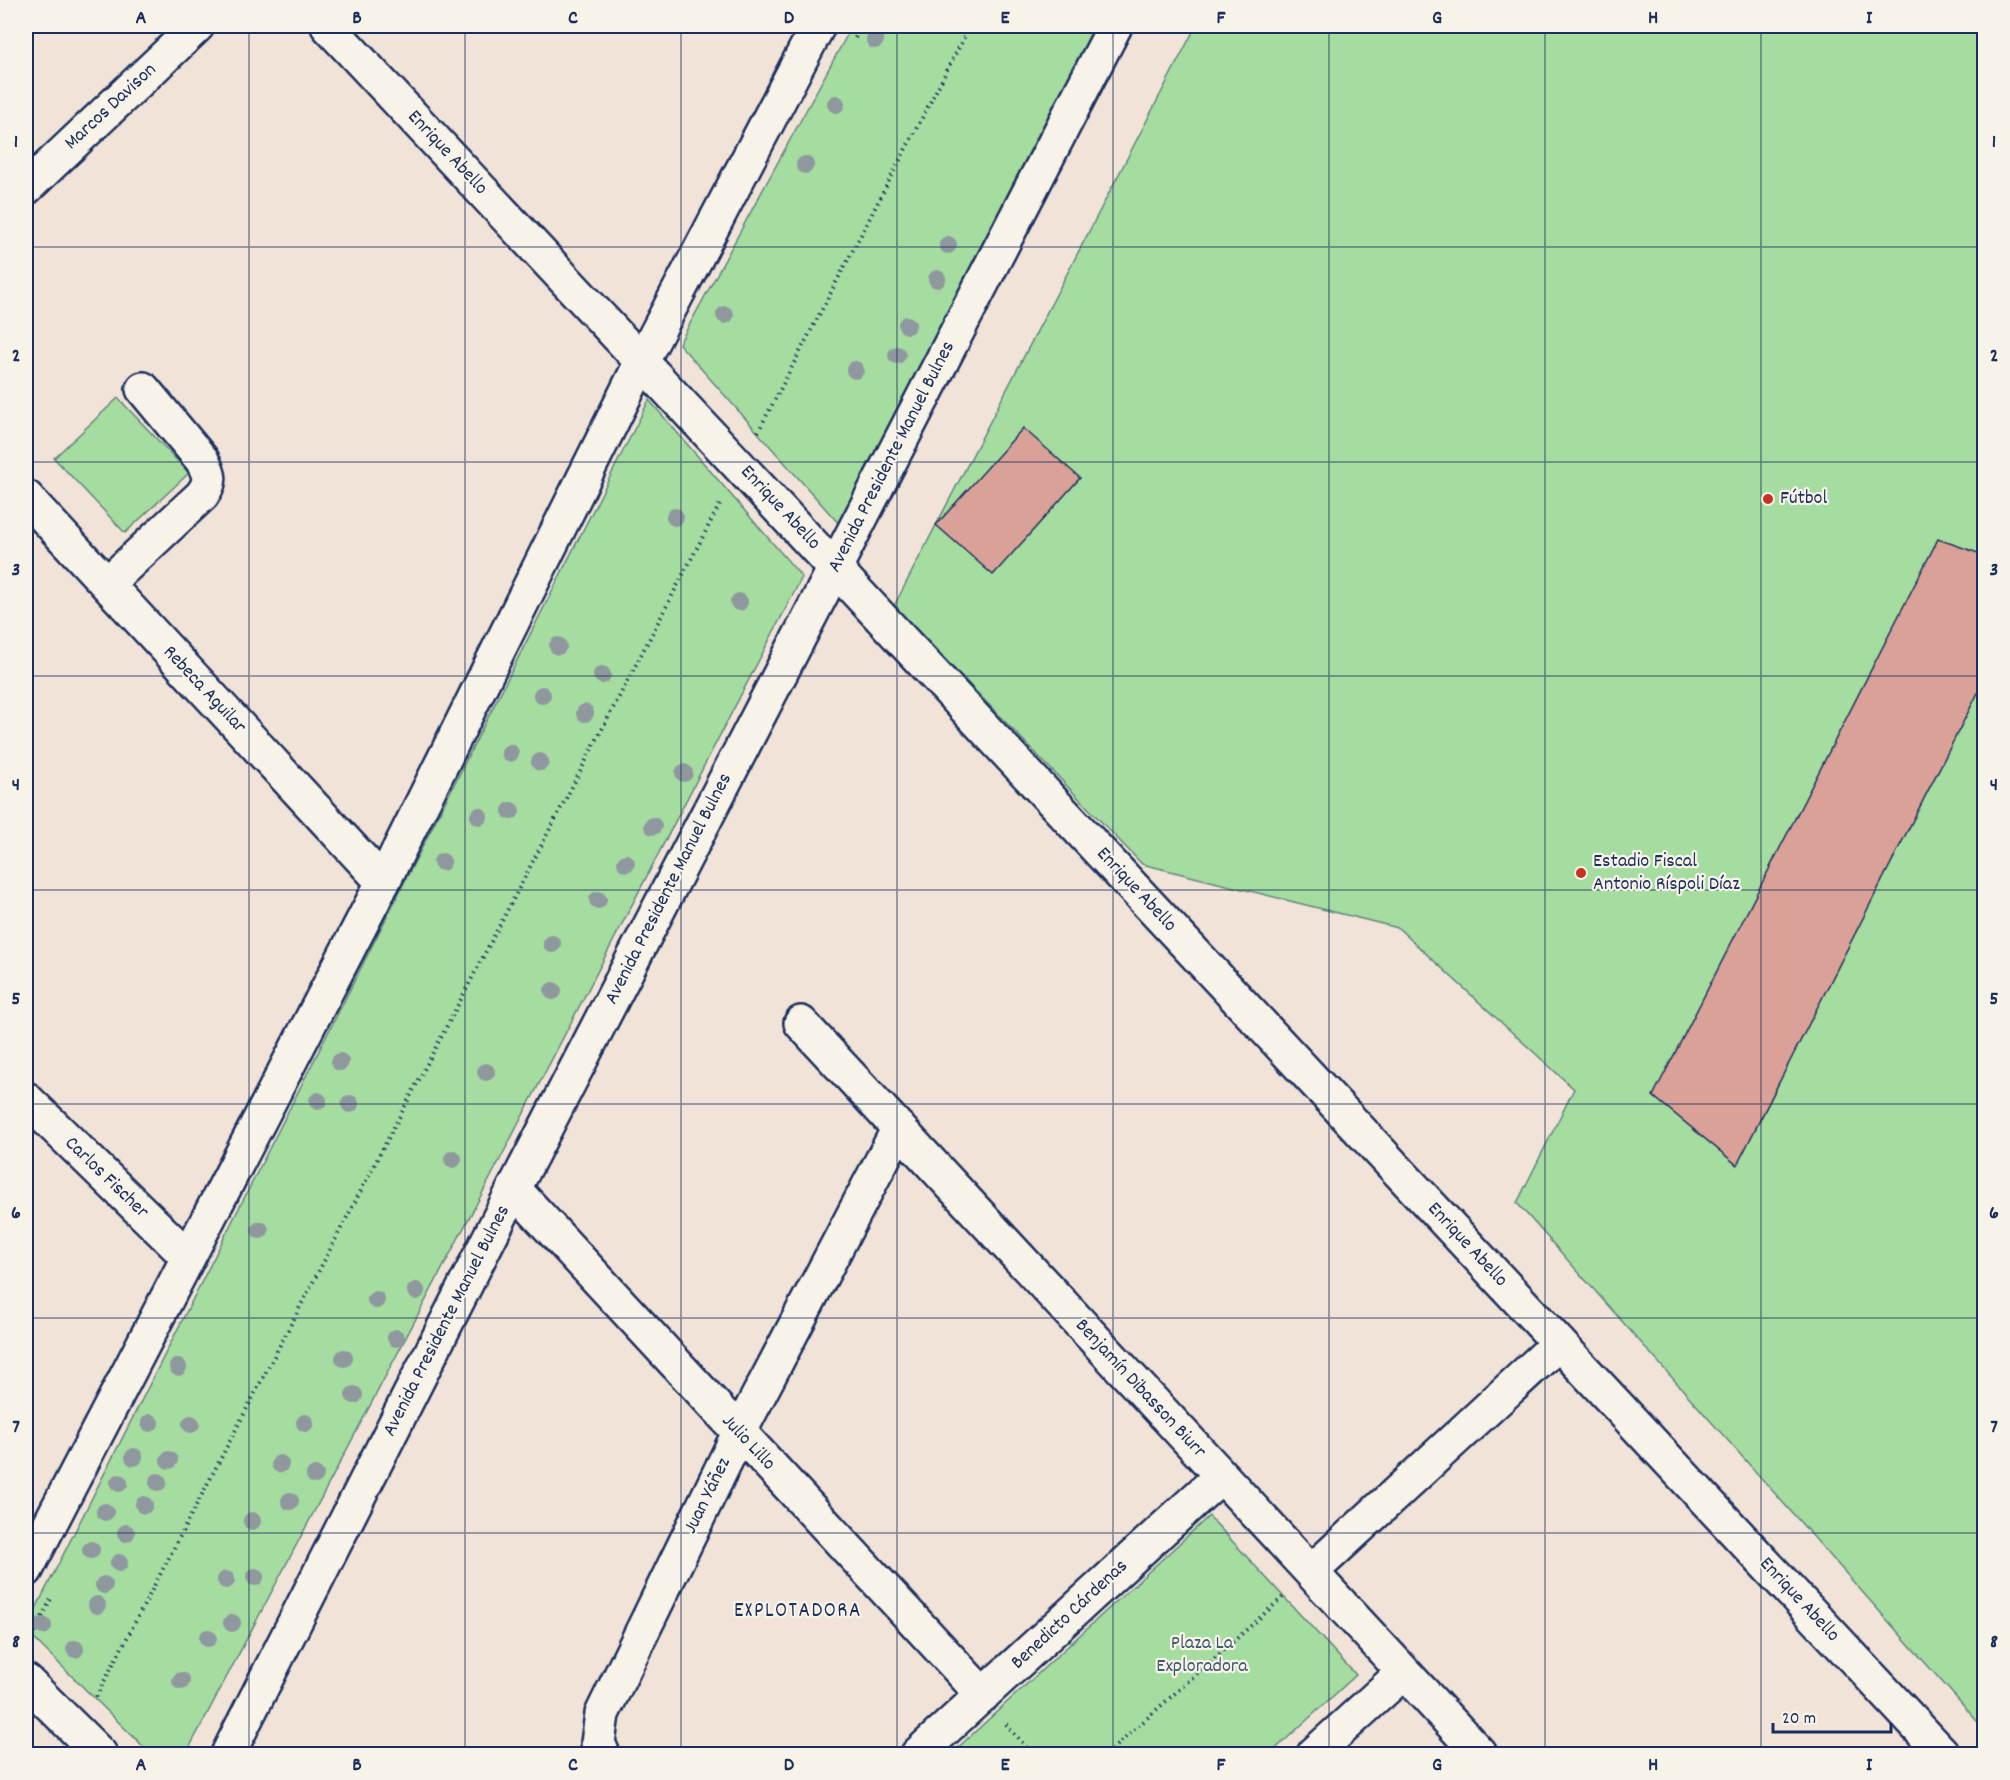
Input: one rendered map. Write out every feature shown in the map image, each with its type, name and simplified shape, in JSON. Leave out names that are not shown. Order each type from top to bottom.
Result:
[{"type":"street","name":"Marcos Davison","points":[[26,188],[197,26]]},
{"type":"street","name":"Enrique Abello","points":[[328,26],[1943,1755]]},
{"type":"street","points":[[26,1570],[383,882],[642,361],[818,26]]},
{"type":"street","name":"Avenida Presidente Manuel Bulnes","points":[[228,1755],[514,1190],[1115,26]]},
{"type":"street","points":[[106,584],[209,486],[209,472],[202,460],[143,389]]},
{"type":"street","name":"Rebeca Aguilar","points":[[26,497],[383,882]]},
{"type":"street","name":"Benjamín Dibasson Biurr","points":[[801,1023],[1480,1755]]},
{"type":"street","name":"Carlos Fischer","points":[[26,1099],[187,1256]]},
{"type":"street","name":"Juan Yáñez","points":[[600,1749],[602,1714],[739,1433],[899,1128]]},
{"type":"street","name":"Julio Lillo","points":[[514,1190],[983,1695]]},
{"type":"street","points":[[1311,1572],[1559,1343]]},
{"type":"street","name":"Benedicto Cárdenas","points":[[918,1755],[1221,1476]]},
{"type":"street","points":[[1314,1755],[1404,1672]]},
{"type":"street","points":[[26,1681],[89,1744]]},
{"type":"path","points":[[89,1744],[740,466],[970,26]]},
{"type":"path","points":[[1107,1755],[1311,1572]]},
{"type":"green space","points":[[852,26],[1105,26],[840,525],[679,344]]},
{"type":"green space","name":"Estadio Fiscal Antonio Ríspoli Díaz","points":[[1196,26],[1984,26],[1984,1729],[1517,1203],[1574,1089],[1398,928],[1142,864],[894,606]]},
{"type":"green space","points":[[118,398],[189,473],[125,533],[54,458]]},
{"type":"green space","points":[[649,400],[802,577],[495,1169],[186,1754],[151,1754],[26,1631],[26,1628]]},
{"type":"green space","name":"Plaza La Exploradora","points":[[1209,1516],[1356,1675],[1270,1754],[951,1754]]},
{"type":"building","points":[[1023,428],[1080,478],[993,575],[936,525]]},
{"type":"building","points":[[1938,539],[1984,555],[1984,681],[1737,1165],[1653,1096]]},
{"type":"place","name":"Fútbol","points":[[1768,499]]},
{"type":"place","name":"Estadio Fiscal Antonio Ríspoli Díaz","points":[[1581,873]]},
{"type":"district","name":"EXPLOTADORA","points":[[798,1612]]}]
